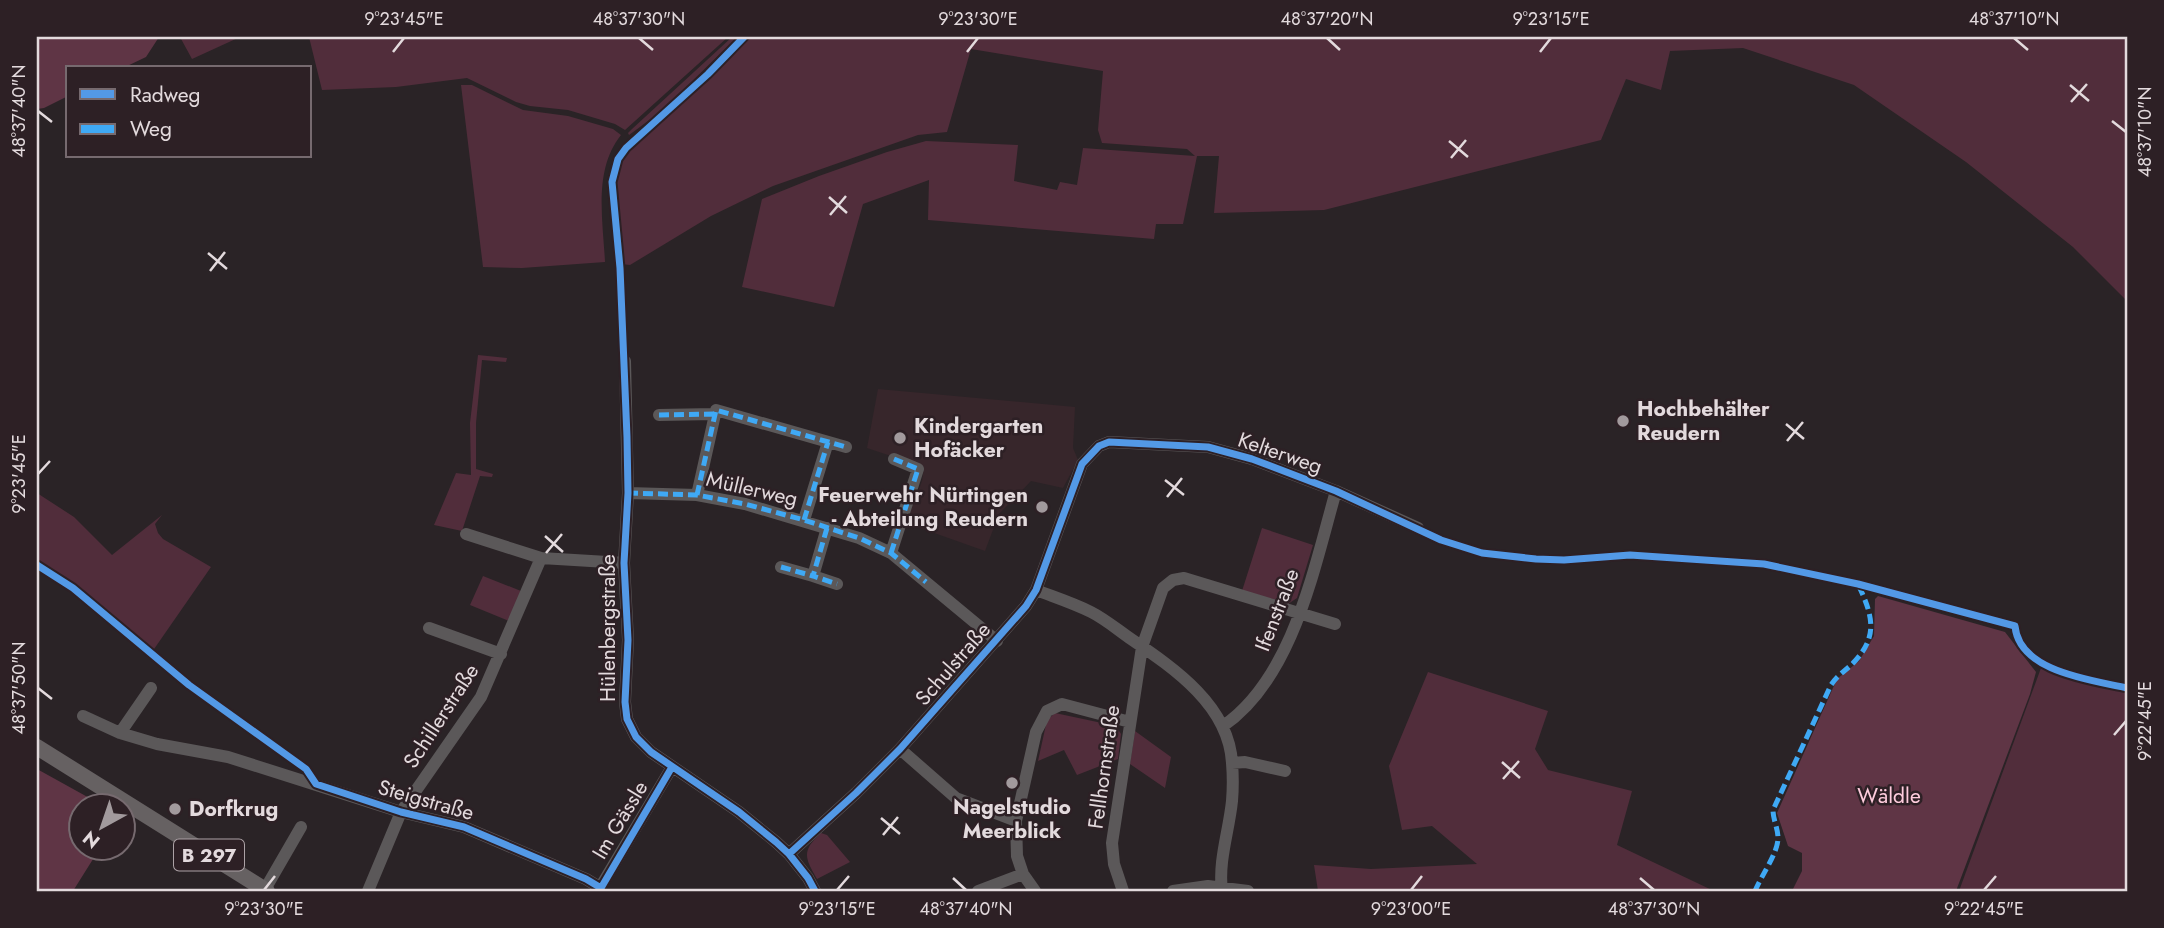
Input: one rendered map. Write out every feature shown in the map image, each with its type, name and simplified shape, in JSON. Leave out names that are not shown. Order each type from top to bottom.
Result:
[{"type":"main road","name":"B 297","points":[[37,747],[266,891]]},
{"type":"street","name":"Hülenbergstraße","points":[[625,362],[628,493],[624,563],[628,640],[625,702],[627,719],[636,737],[651,752],[739,811],[789,854],[815,891]]},
{"type":"street","points":[[697,495],[716,410],[845,447]]},
{"type":"street","points":[[659,415],[715,414]]},
{"type":"street","points":[[804,520],[828,442]]},
{"type":"street","name":"Kelterweg","points":[[1086,458],[1099,446],[1109,442],[1208,447],[1252,459],[1336,491],[1418,528]]},
{"type":"street","name":"Schulstraße","points":[[789,854],[900,749],[1026,606],[1036,590],[1086,458]]},
{"type":"street","points":[[891,553],[918,469],[894,459]]},
{"type":"street","name":"Ifenstraße","points":[[1223,726],[1262,689],[1273,673],[1300,612],[1336,491]]},
{"type":"street","name":"Müllerweg","points":[[628,493],[697,495],[745,504],[859,538],[891,553],[997,641]]},
{"type":"street","points":[[813,576],[827,528]]},
{"type":"street","points":[[466,534],[541,558],[624,563]]},
{"type":"street","name":"Schillerstraße","points":[[368,891],[401,813],[481,697],[541,558]]},
{"type":"street","points":[[781,567],[837,584]]},
{"type":"street","name":"Fellhornstraße","points":[[1123,891],[1114,864],[1112,843],[1142,647],[1163,588],[1172,580],[1184,578],[1300,612]]},
{"type":"street","points":[[1036,590],[1092,613],[1142,647],[1194,688],[1223,726],[1230,743],[1232,800],[1220,874],[1222,889]]},
{"type":"street","points":[[1300,612],[1335,624]]},
{"type":"street","points":[[429,628],[501,654]]},
{"type":"street","points":[[120,733],[151,688]]},
{"type":"street","points":[[1035,891],[1023,874],[1017,856],[1016,821],[1036,732],[1047,711],[1062,704],[1130,722]]},
{"type":"street","name":"Steigstraße","points":[[83,716],[120,733],[158,744],[228,757],[401,813],[464,827],[586,879],[599,889]]},
{"type":"street","points":[[900,749],[956,798],[1016,821]]},
{"type":"street","points":[[1232,763],[1245,762],[1285,771]]},
{"type":"street","name":"Im Gässle","points":[[599,889],[672,766]]},
{"type":"street","points":[[266,891],[301,828]]},
{"type":"street","points":[[978,891],[1023,874]]},
{"type":"street","points":[[1173,891],[1196,887],[1248,891]]},
{"type":"shaded area","points":[[180,37],[240,37],[192,59]]},
{"type":"shaded area","points":[[309,37],[728,37],[625,130],[615,124],[568,110],[516,102],[467,78],[396,87],[322,90]]},
{"type":"shaded area","points":[[732,37],[737,37],[663,110],[629,135],[632,129]]},
{"type":"shaded area","points":[[749,37],[2127,37],[2127,301],[2073,247],[1966,162],[1854,85],[1743,48],[1670,51],[1661,90],[1626,79],[1601,140],[1324,210],[1214,213],[1219,156],[1197,156],[1183,224],[1156,224],[1154,239],[928,220],[929,180],[863,204],[834,307],[742,287],[762,199],[887,152],[926,141],[1018,145],[1014,181],[1057,190],[1060,182],[1077,185],[1083,148],[1195,156],[1187,149],[1102,143],[1098,130],[1103,71],[971,49],[947,132],[918,135],[773,186],[711,216],[630,265],[621,264],[615,197],[622,158]]},
{"type":"shaded area","points":[[461,85],[472,85],[523,110],[568,116],[613,129],[621,135],[612,149],[603,179],[605,262],[522,268],[483,267]]},
{"type":"shaded area","points":[[478,355],[507,358],[506,362],[482,360],[476,423],[476,469],[493,474],[492,477],[480,476],[462,531],[434,525],[456,473],[471,475],[470,423]]},
{"type":"shaded area","points":[[878,389],[1075,407],[1073,448],[1078,460],[1063,488],[1031,481],[999,514],[985,551],[906,523],[922,481],[924,467],[867,448]]},
{"type":"shaded area","points":[[37,493],[74,517],[112,555],[162,515],[155,524],[163,539],[211,567],[152,652],[71,584],[37,562]]},
{"type":"shaded area","points":[[1262,528],[1313,545],[1297,598],[1288,604],[1242,591]]},
{"type":"shaded area","points":[[483,576],[521,591],[509,621],[470,605]]},
{"type":"shaded area","points":[[2041,668],[2127,692],[2127,891],[1959,891]]},
{"type":"shaded area","points":[[1428,672],[1548,711],[1535,749],[1548,770],[1632,791],[1617,845],[1714,891],[1318,891],[1314,865],[1371,869],[1477,864],[1432,826],[1402,830],[1389,766]]},
{"type":"shaded area","points":[[1055,713],[1116,726],[1121,734],[1118,759],[1077,775],[1064,750],[1038,761],[1047,720]]},
{"type":"shaded area","points":[[1135,731],[1171,757],[1165,788],[1130,764]]},
{"type":"shaded area","points":[[821,833],[827,835],[850,862],[817,879],[807,855],[810,845]]},
{"type":"green space","points":[[37,37],[159,37],[146,57],[127,66],[66,66],[66,97],[37,109]]},
{"type":"green space","name":"Wäldle","points":[[1878,596],[2005,632],[2036,672],[2030,694],[1956,891],[1792,891],[1802,871],[1802,853],[1788,846],[1777,813],[1837,679],[1859,661],[1874,636],[1875,599]]},
{"type":"green space","points":[[37,769],[79,792],[66,792],[66,862],[91,862],[73,891],[37,891]]},
{"type":"marked path","points":[[697,495],[716,410],[846,447]]},
{"type":"marked path","points":[[659,415],[715,414]]},
{"type":"marked path","points":[[804,520],[828,442]]},
{"type":"marked path","points":[[891,553],[918,469],[894,459]]},
{"type":"marked path","points":[[628,493],[697,495],[745,504],[804,520],[859,538],[891,553],[926,582]]},
{"type":"marked path","points":[[827,528],[813,576],[837,584]]},
{"type":"marked path","points":[[781,567],[813,576]]},
{"type":"marked path","points":[[1755,891],[1777,844],[1778,834],[1773,810],[1831,685],[1855,661],[1868,642],[1870,615],[1858,584]]},
{"type":"cycle path","points":[[744,37],[708,74],[626,148],[618,159],[612,182],[620,268],[627,437],[628,493],[624,563],[628,640],[625,702],[627,719],[636,737],[651,752],[739,812],[776,842],[789,854],[815,891]]},
{"type":"cycle path","points":[[789,854],[900,749],[1026,606],[1036,590],[1082,464],[1099,446],[1109,442],[1208,447],[1252,459],[1336,491],[1441,540],[1482,553],[1536,559],[1564,560],[1630,555],[1764,564],[1858,584],[2015,626],[2020,642],[2029,654],[2043,664],[2077,677],[2127,688]]},
{"type":"cycle path","points":[[37,565],[73,588],[189,685],[306,769],[316,784],[401,812],[464,827],[586,879],[601,888],[672,767]]},
{"type":"place","name":"Hochbehälter Reudern","points":[[1623,421]]},
{"type":"place","name":"Kindergarten Hofäcker","points":[[900,438]]},
{"type":"place","name":"Feuerwehr Nürtingen - Abteilung Reudern","points":[[1042,507]]},
{"type":"place","name":"Nagelstudio Meerblick","points":[[1012,783]]},
{"type":"place","name":"Dorfkrug","points":[[175,809]]}]
